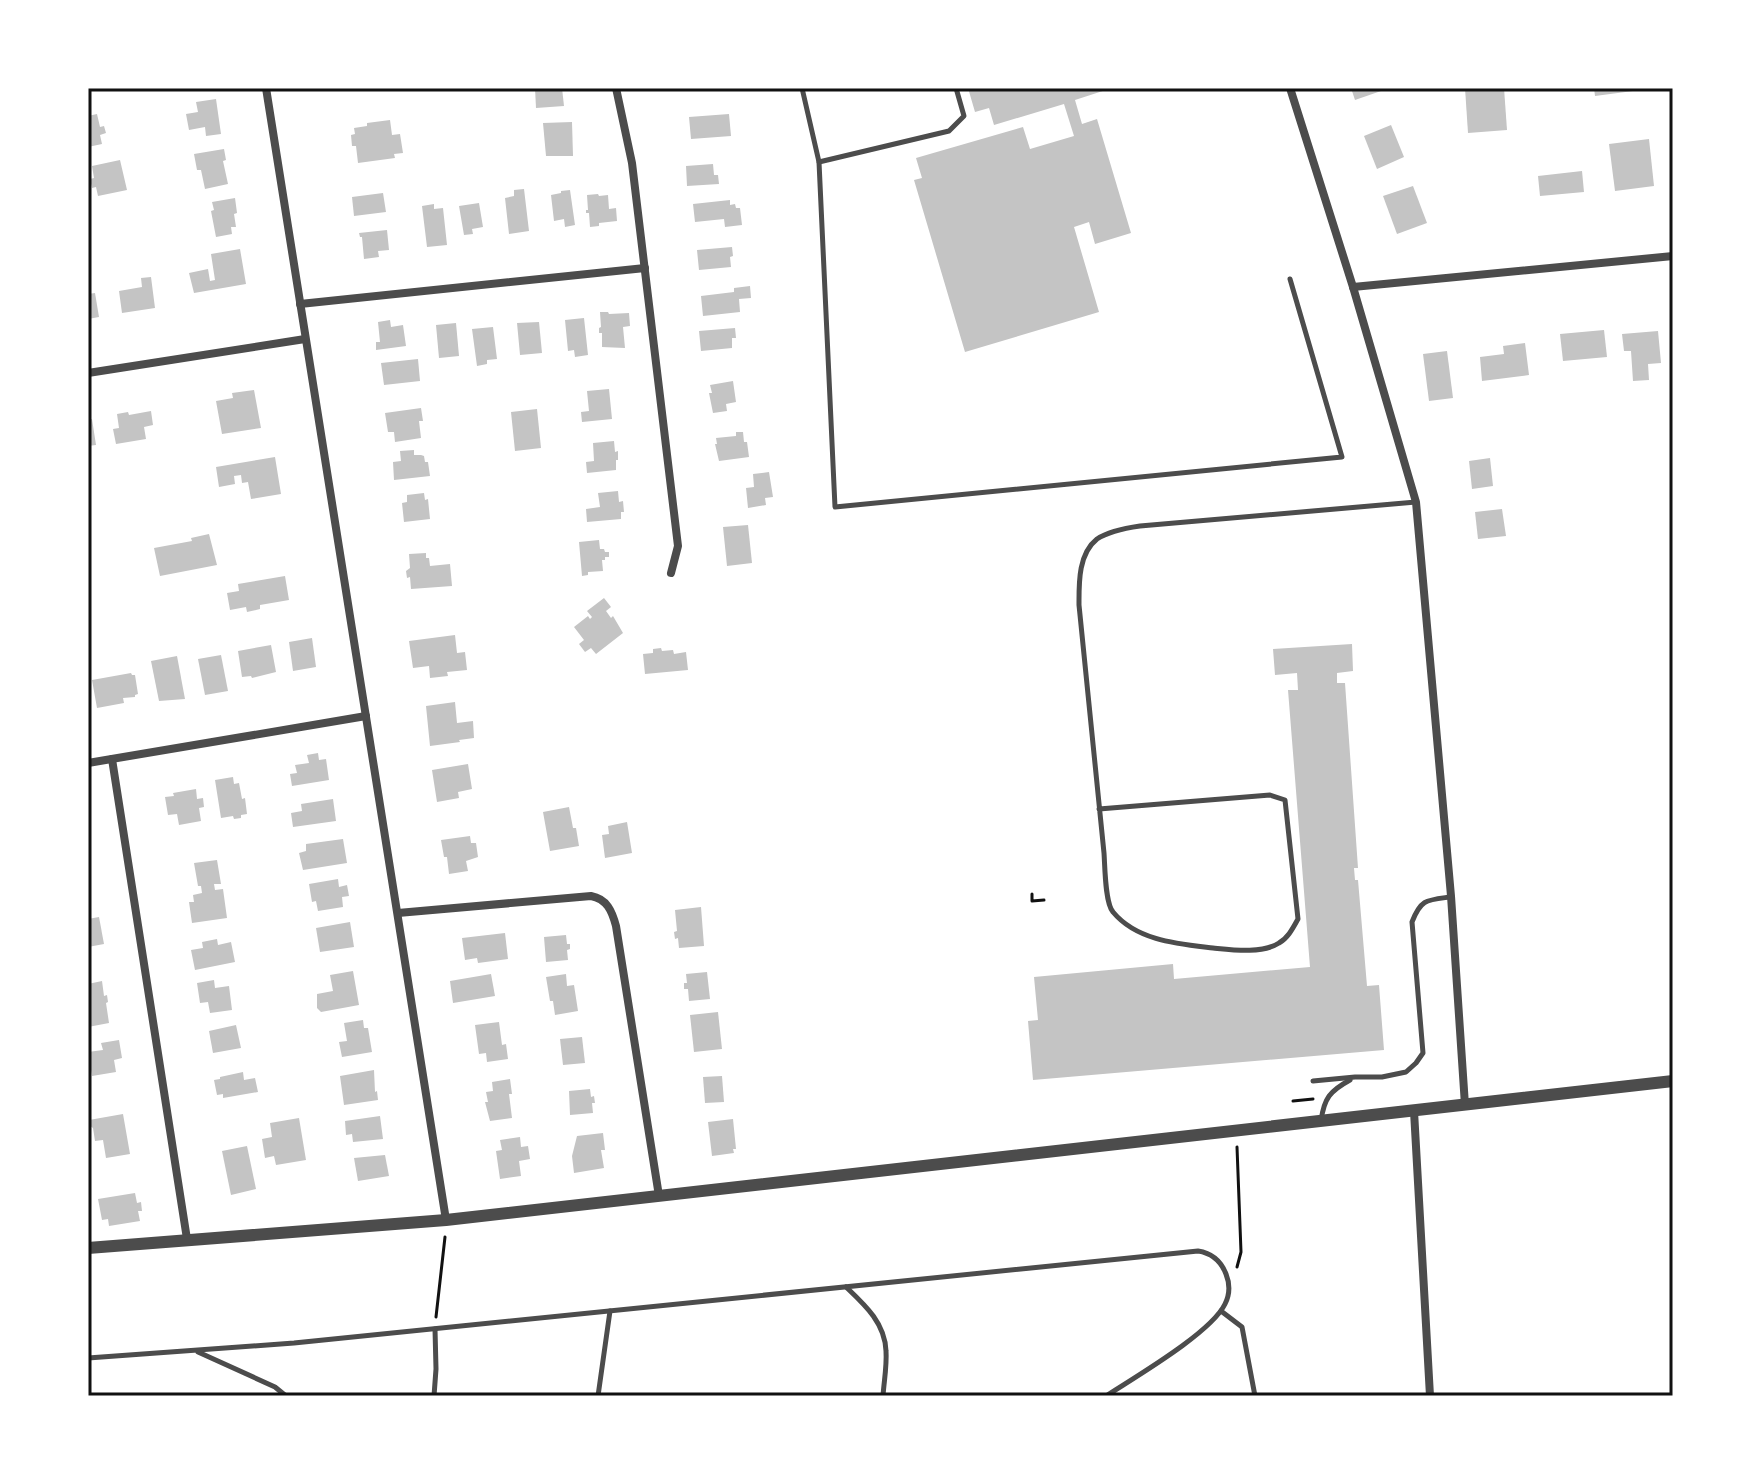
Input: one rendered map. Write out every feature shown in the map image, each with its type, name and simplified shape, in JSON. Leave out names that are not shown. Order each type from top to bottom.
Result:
[{"type":"street","points":[[266,88],[446,1220]]},
{"type":"street","points":[[616,88],[632,163],[678,546],[671,573]]},
{"type":"street","points":[[1290,88],[1416,502],[1451,896],[1465,1105]]},
{"type":"street","points":[[1353,287],[1673,256]]},
{"type":"street","points":[[300,304],[645,268]]},
{"type":"street","points":[[88,373],[305,339]]},
{"type":"street","points":[[88,763],[366,716]]},
{"type":"street","points":[[112,759],[187,1239]]},
{"type":"street","points":[[398,913],[591,896],[599,897],[609,907],[616,926],[659,1196]]},
{"type":"street","points":[[88,1248],[446,1220],[1673,1081]]},
{"type":"street","points":[[1414,1111],[1430,1396]]},
{"type":"lane","points":[[802,88],[819,162],[835,507],[1342,457],[1290,279]]},
{"type":"lane","points":[[819,162],[949,131],[964,116],[956,88]]},
{"type":"lane","points":[[1099,809],[1270,795],[1285,800],[1298,919],[1279,944],[1262,949],[1218,949],[1168,942],[1147,936],[1123,922],[1110,909],[1099,809],[1079,605],[1079,575],[1086,554],[1097,540],[1119,530],[1416,502]]},
{"type":"lane","points":[[1313,1081],[1382,1077],[1406,1072],[1416,1063],[1423,1053],[1412,922],[1418,909],[1429,900],[1451,896]]},
{"type":"lane","points":[[1321,1122],[1323,1103],[1355,1077]]},
{"type":"lane","points":[[88,1358],[294,1343],[1206,1252],[1219,1262],[1228,1279],[1230,1290],[1221,1311],[1182,1345],[1106,1396]]},
{"type":"lane","points":[[845,1287],[871,1311],[880,1326],[886,1349],[883,1396]]},
{"type":"lane","points":[[598,1396],[610,1311]]},
{"type":"lane","points":[[1221,1311],[1242,1327],[1255,1396]]},
{"type":"lane","points":[[434,1396],[435,1329]]},
{"type":"lane","points":[[195,1350],[275,1387],[286,1396]]},
{"type":"path","points":[[1033,894],[1032,901],[1044,900]]},
{"type":"path","points":[[1293,1101],[1317,1099]]},
{"type":"path","points":[[1228,1279],[1236,1272],[1241,1252],[1236,1131]]},
{"type":"path","points":[[435,1329],[446,1220]]},
{"type":"building","points":[[535,88],[562,88],[564,106],[536,108]]},
{"type":"building","points":[[968,88],[1112,88],[1075,100],[1082,124],[1097,119],[1131,233],[1095,244],[1089,222],[1074,227],[1099,312],[965,352],[914,180],[922,178],[916,158],[1023,127],[1030,149],[1074,136],[1064,104],[994,125],[989,108],[975,112]]},
{"type":"building","points":[[1351,88],[1380,88],[1381,91],[1355,100]]},
{"type":"building","points":[[1465,88],[1504,88],[1507,130],[1468,133]]},
{"type":"building","points":[[1594,88],[1633,88],[1633,91],[1595,96]]},
{"type":"building","points":[[216,99],[221,134],[206,136],[205,127],[189,130],[186,114],[198,112],[196,102]]},
{"type":"building","points":[[97,114],[100,127],[104,126],[106,133],[100,135],[102,144],[88,147],[88,116]]},
{"type":"building","points":[[729,114],[731,136],[691,139],[689,117]]},
{"type":"building","points":[[390,120],[392,135],[400,134],[403,153],[394,154],[395,158],[358,163],[356,146],[352,146],[354,128]]},
{"type":"building","points":[[572,122],[573,156],[546,156],[543,123]]},
{"type":"building","points":[[1391,125],[1404,157],[1377,169],[1364,136]]},
{"type":"building","points":[[1649,139],[1654,186],[1615,191],[1609,144]]},
{"type":"building","points":[[224,149],[228,184],[205,189],[194,154]]},
{"type":"building","points":[[120,160],[127,190],[98,196],[90,179],[94,178],[92,166]]},
{"type":"building","points":[[713,164],[719,184],[687,186],[686,166]]},
{"type":"building","points":[[1582,171],[1584,192],[1540,196],[1538,176]]},
{"type":"building","points":[[1413,186],[1427,223],[1397,234],[1383,196]]},
{"type":"building","points":[[524,189],[529,231],[509,234],[505,198],[514,196],[514,190]]},
{"type":"building","points":[[570,190],[575,225],[565,227],[564,219],[554,221],[551,195]]},
{"type":"building","points":[[383,193],[386,212],[354,216],[352,197]]},
{"type":"building","points":[[587,195],[608,195],[609,209],[616,208],[617,221],[590,227],[589,213],[586,213]]},
{"type":"building","points":[[235,198],[236,227],[231,227],[232,234],[216,237],[212,202]]},
{"type":"building","points":[[730,200],[730,205],[740,208],[742,225],[725,227],[724,219],[695,222],[693,204]]},
{"type":"building","points":[[479,203],[483,227],[472,229],[473,234],[464,235],[459,206]]},
{"type":"building","points":[[434,204],[434,209],[443,208],[447,245],[427,247],[422,206]]},
{"type":"building","points":[[387,230],[389,250],[378,251],[379,257],[364,259],[359,233]]},
{"type":"building","points":[[732,247],[731,267],[699,270],[697,250]]},
{"type":"building","points":[[240,249],[246,284],[194,293],[189,273],[208,269],[210,281],[215,280],[211,254]]},
{"type":"building","points":[[151,277],[155,308],[122,313],[119,291],[142,287],[141,278]]},
{"type":"building","points":[[750,286],[751,298],[739,299],[740,312],[703,316],[701,296],[734,292],[734,288]]},
{"type":"building","points":[[95,293],[99,317],[88,319],[88,294]]},
{"type":"building","points":[[600,312],[629,313],[630,326],[623,327],[625,348],[602,347]]},
{"type":"building","points":[[584,318],[588,355],[575,357],[574,350],[568,351],[565,320]]},
{"type":"building","points":[[390,320],[391,327],[403,325],[406,346],[376,350],[376,342],[380,342],[378,322]]},
{"type":"building","points":[[539,322],[542,353],[520,355],[517,323]]},
{"type":"building","points":[[456,323],[459,356],[439,358],[436,325]]},
{"type":"building","points":[[493,327],[497,359],[477,366],[472,329]]},
{"type":"building","points":[[735,328],[736,338],[732,338],[732,348],[701,351],[699,331]]},
{"type":"building","points":[[1604,330],[1607,357],[1563,361],[1560,334]]},
{"type":"building","points":[[1658,331],[1661,363],[1648,364],[1649,380],[1633,381],[1631,351],[1624,351],[1622,334]]},
{"type":"building","points":[[1525,343],[1529,375],[1482,381],[1480,357],[1504,354],[1503,346]]},
{"type":"building","points":[[1447,351],[1453,398],[1429,401],[1423,354]]},
{"type":"building","points":[[418,359],[420,381],[384,385],[381,363]]},
{"type":"building","points":[[733,381],[736,402],[726,404],[727,411],[713,413],[710,385]]},
{"type":"building","points":[[609,389],[612,419],[582,422],[581,412],[589,411],[587,391]]},
{"type":"building","points":[[254,390],[261,428],[222,434],[216,401],[233,398],[232,393]]},
{"type":"building","points":[[421,408],[421,438],[395,442],[394,432],[388,432],[385,413]]},
{"type":"building","points":[[537,409],[541,448],[515,451],[511,412]]},
{"type":"building","points":[[151,411],[153,425],[144,427],[146,439],[116,444],[113,429],[119,428],[117,414]]},
{"type":"building","points":[[92,419],[96,445],[88,446],[88,420]]},
{"type":"building","points":[[736,432],[743,432],[749,457],[719,461],[716,438],[736,436]]},
{"type":"building","points":[[614,441],[615,452],[618,451],[616,470],[587,473],[586,462],[594,461],[593,443]]},
{"type":"building","points":[[414,450],[414,455],[424,456],[425,462],[428,462],[430,476],[394,480],[393,462],[401,461],[400,451]]},
{"type":"building","points":[[275,457],[281,494],[251,499],[248,482],[242,483],[241,475],[234,476],[235,484],[219,487],[216,467]]},
{"type":"building","points":[[1490,458],[1493,486],[1472,489],[1469,461]]},
{"type":"building","points":[[769,472],[773,497],[765,498],[766,505],[748,508],[746,488],[754,487],[753,474]]},
{"type":"building","points":[[618,491],[619,502],[623,501],[621,519],[587,522],[586,509],[600,507],[598,493]]},
{"type":"building","points":[[424,493],[425,500],[428,499],[430,519],[404,522],[402,503],[407,502],[407,495]]},
{"type":"building","points":[[1502,509],[1506,536],[1478,539],[1475,512]]},
{"type":"building","points":[[748,525],[752,563],[727,566],[723,527]]},
{"type":"building","points":[[209,534],[217,565],[160,576],[154,548],[192,541],[191,538]]},
{"type":"building","points":[[599,540],[600,549],[609,552],[609,557],[602,560],[603,571],[588,572],[588,575],[582,576],[579,542]]},
{"type":"building","points":[[426,553],[430,566],[450,564],[452,586],[411,589],[406,571],[410,568],[409,554]]},
{"type":"building","points":[[285,576],[289,600],[260,605],[260,609],[247,612],[246,607],[230,610],[227,593],[239,591],[238,584]]},
{"type":"building","points":[[604,598],[611,607],[606,611],[611,618],[613,616],[623,633],[596,654],[591,648],[585,652],[579,644],[584,640],[574,627],[588,616],[590,619],[592,617],[587,611]]},
{"type":"building","points":[[455,635],[457,653],[465,652],[467,670],[430,678],[429,666],[413,668],[409,641]]},
{"type":"building","points":[[312,638],[316,667],[293,671],[289,642]]},
{"type":"building","points":[[1352,644],[1353,671],[1337,673],[1337,683],[1345,683],[1358,868],[1354,868],[1355,880],[1358,880],[1367,986],[1379,985],[1384,1050],[1033,1080],[1028,1021],[1038,1020],[1034,977],[1173,964],[1174,979],[1310,967],[1288,690],[1298,690],[1297,673],[1275,675],[1273,649]]},
{"type":"building","points":[[271,645],[276,672],[252,678],[242,677],[238,651]]},
{"type":"building","points":[[661,648],[662,651],[673,650],[674,654],[686,652],[688,670],[645,674],[643,654]]},
{"type":"building","points":[[221,655],[228,691],[205,695],[198,659]]},
{"type":"building","points":[[177,656],[185,699],[159,701],[151,661]]},
{"type":"building","points":[[131,673],[135,675],[138,694],[123,698],[124,703],[97,708],[92,680]]},
{"type":"building","points":[[455,702],[457,723],[473,721],[474,738],[430,746],[426,706]]},
{"type":"building","points":[[318,753],[319,760],[326,759],[329,780],[292,786],[290,774],[297,773],[295,765],[309,763],[307,755]]},
{"type":"building","points":[[468,764],[472,789],[458,792],[459,798],[437,802],[432,770]]},
{"type":"building","points":[[233,777],[234,784],[239,783],[242,799],[245,798],[247,814],[241,815],[241,818],[221,818],[215,780]]},
{"type":"building","points":[[196,789],[197,799],[203,798],[204,807],[199,808],[201,821],[179,825],[177,814],[168,815],[165,797]]},
{"type":"building","points":[[333,799],[336,821],[293,827],[291,813],[302,811],[301,804]]},
{"type":"building","points":[[569,807],[579,846],[550,851],[543,812]]},
{"type":"building","points":[[627,822],[632,853],[605,858],[602,835],[609,834],[608,826]]},
{"type":"building","points":[[470,836],[471,843],[476,843],[478,857],[466,861],[468,871],[449,874],[441,840]]},
{"type":"building","points":[[343,839],[347,863],[303,870],[299,853],[306,851],[306,844]]},
{"type":"building","points":[[217,860],[221,884],[214,884],[215,890],[223,889],[227,918],[192,923],[189,902],[194,902],[193,895],[202,893],[194,863]]},
{"type":"building","points":[[338,879],[339,887],[347,885],[349,896],[342,897],[343,907],[318,911],[316,901],[312,902],[309,884]]},
{"type":"building","points":[[701,907],[704,946],[679,948],[674,932],[677,931],[675,910]]},
{"type":"building","points":[[99,917],[104,944],[88,947],[88,919]]},
{"type":"building","points":[[350,922],[354,947],[320,952],[316,928]]},
{"type":"building","points":[[505,933],[508,959],[478,963],[477,958],[465,960],[462,938]]},
{"type":"building","points":[[566,935],[567,944],[570,944],[568,960],[546,962],[544,937]]},
{"type":"building","points":[[217,939],[218,945],[231,942],[235,962],[195,970],[191,950],[203,948],[202,942]]},
{"type":"building","points":[[353,971],[359,1005],[321,1012],[317,1008],[317,994],[333,991],[330,975]]},
{"type":"building","points":[[707,972],[710,999],[689,1001],[688,989],[684,989],[686,974]]},
{"type":"building","points":[[491,974],[495,996],[453,1003],[450,981]]},
{"type":"building","points":[[566,974],[567,986],[574,985],[578,1011],[555,1015],[546,977]]},
{"type":"building","points":[[214,980],[215,988],[229,986],[232,1010],[210,1013],[208,1002],[200,1003],[197,983]]},
{"type":"building","points":[[102,981],[104,996],[107,995],[109,1023],[88,1027],[88,984]]},
{"type":"building","points":[[718,1012],[722,1049],[694,1052],[690,1015]]},
{"type":"building","points":[[363,1020],[364,1028],[368,1028],[372,1052],[342,1057],[339,1042],[347,1041],[344,1023]]},
{"type":"building","points":[[499,1022],[502,1045],[506,1044],[508,1059],[487,1062],[486,1053],[479,1054],[475,1025]]},
{"type":"building","points":[[236,1025],[241,1048],[213,1053],[209,1031]]},
{"type":"building","points":[[582,1037],[585,1063],[563,1065],[560,1039]]},
{"type":"building","points":[[119,1040],[122,1058],[114,1060],[116,1072],[92,1076],[88,1052],[103,1050],[101,1043]]},
{"type":"building","points":[[374,1070],[378,1100],[344,1105],[340,1076]]},
{"type":"building","points":[[243,1072],[244,1080],[255,1078],[258,1092],[223,1098],[223,1094],[217,1095],[214,1080]]},
{"type":"building","points":[[722,1076],[724,1102],[705,1103],[703,1077]]},
{"type":"building","points":[[510,1079],[512,1118],[490,1121],[486,1092],[493,1091],[492,1082]]},
{"type":"building","points":[[590,1089],[595,1103],[592,1103],[593,1113],[570,1115],[569,1091]]},
{"type":"building","points":[[123,1114],[130,1154],[106,1158],[103,1140],[95,1141],[89,1120]]},
{"type":"building","points":[[380,1116],[383,1139],[353,1142],[352,1134],[346,1135],[345,1121]]},
{"type":"building","points":[[299,1118],[306,1160],[276,1165],[274,1156],[265,1158],[262,1139],[272,1137],[270,1123]]},
{"type":"building","points":[[733,1119],[734,1153],[712,1156],[708,1122]]},
{"type":"building","points":[[603,1133],[605,1150],[601,1150],[604,1168],[574,1173],[572,1156],[577,1136]]},
{"type":"building","points":[[520,1137],[521,1147],[528,1146],[530,1159],[519,1161],[521,1176],[500,1179],[496,1151],[502,1150],[500,1140]]},
{"type":"building","points":[[247,1146],[256,1189],[231,1195],[222,1151]]},
{"type":"building","points":[[385,1155],[389,1176],[358,1181],[354,1158]]},
{"type":"building","points":[[135,1193],[137,1203],[141,1202],[142,1211],[138,1211],[140,1221],[109,1226],[108,1219],[102,1220],[98,1199]]}]
